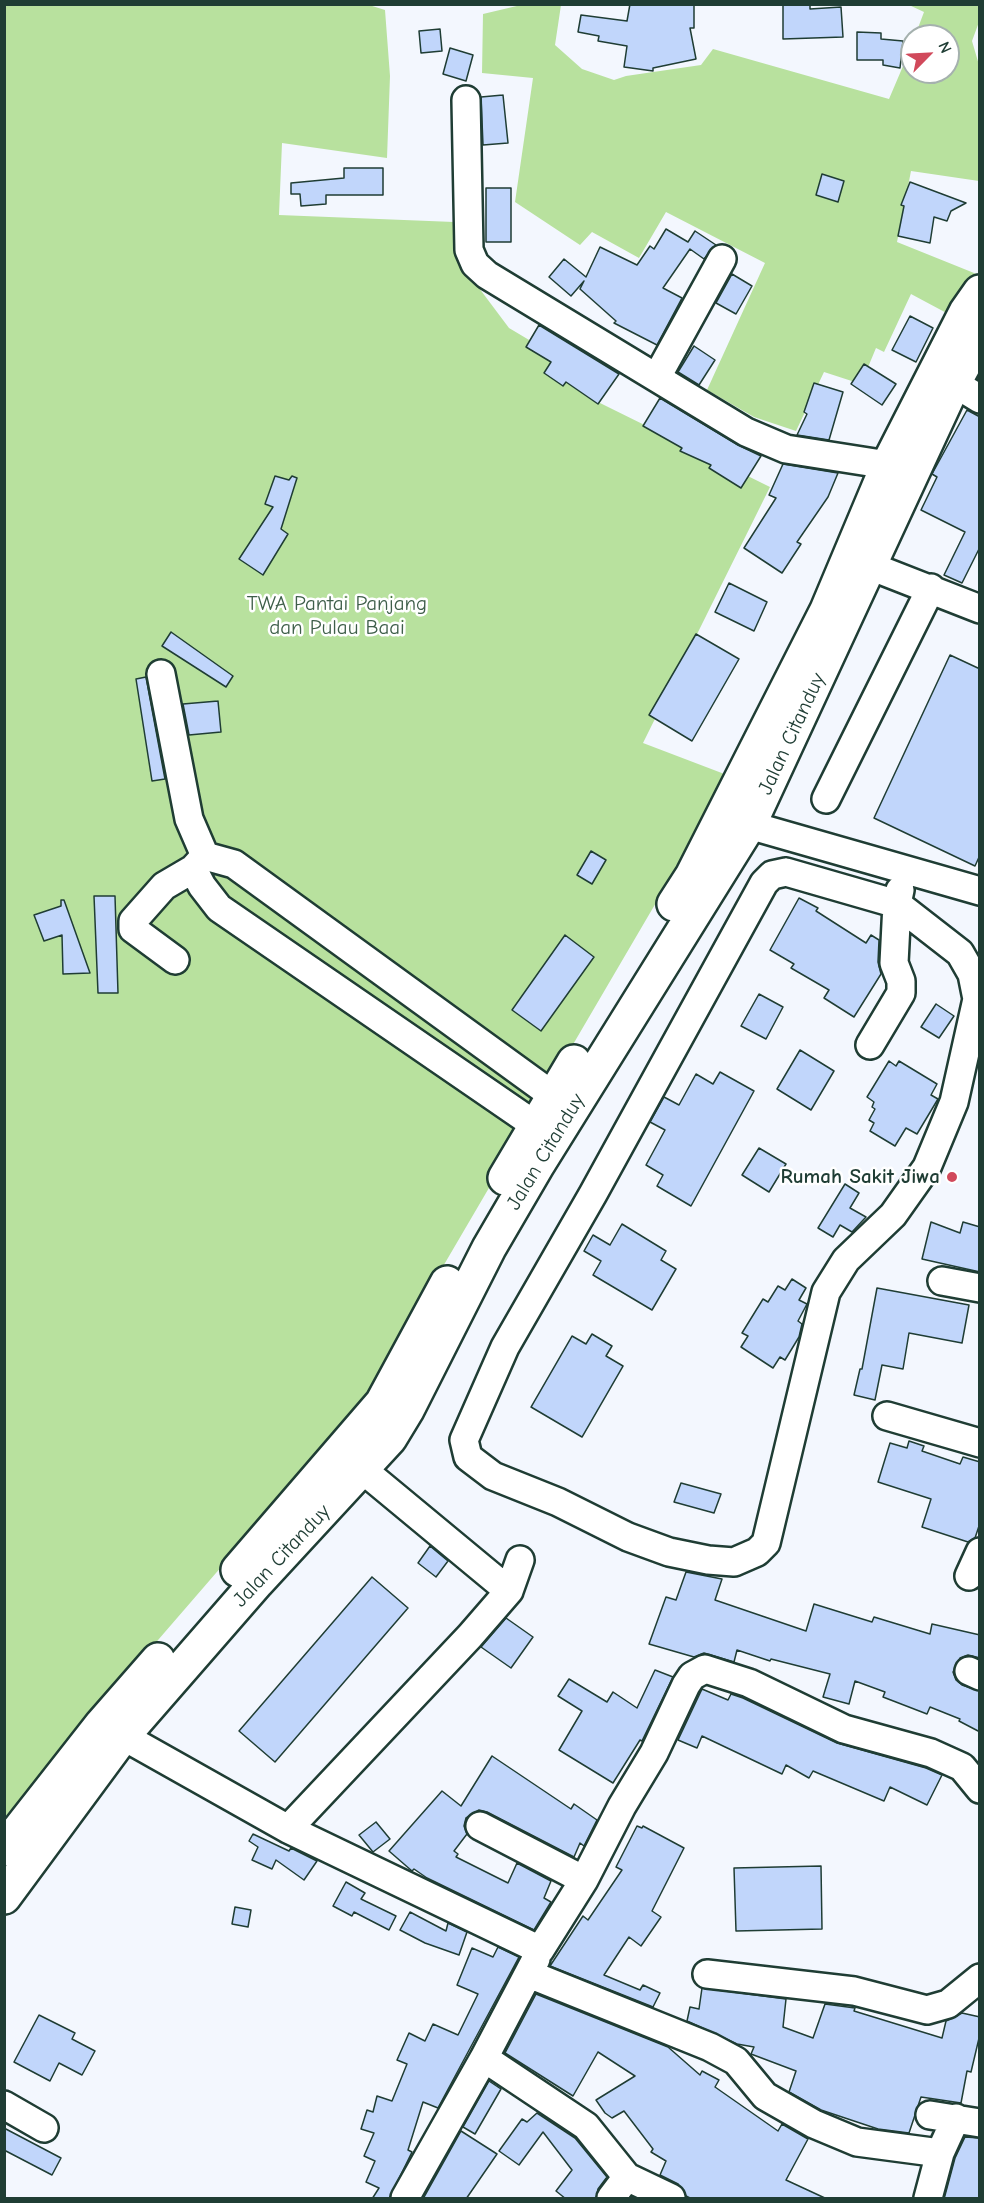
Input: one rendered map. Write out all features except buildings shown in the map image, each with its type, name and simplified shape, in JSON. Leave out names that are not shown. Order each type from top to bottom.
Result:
[{"type":"main road","name":"Jalan Citanduy","points":[[4,1897],[112,1730],[382,1403],[545,1132],[692,876],[827,610],[888,465],[966,312],[980,292]]},
{"type":"main road","name":"Jalan Citanduy","points":[[562,1102],[749,825],[870,566],[967,391],[980,335]]},
{"type":"main road","name":"Jalan Citanduy","points":[[4,1850],[112,1730],[257,1582],[363,1470],[390,1438],[407,1410],[545,1132]]},
{"type":"street","points":[[466,100],[470,250],[475,264],[487,275],[746,432],[786,449],[888,465]]},
{"type":"street","points":[[657,377],[722,259]]},
{"type":"street","points":[[870,566],[980,609]]},
{"type":"street","points":[[826,799],[931,588]]},
{"type":"street","points":[[160,674],[202,886],[219,908],[545,1132]]},
{"type":"street","points":[[749,825],[906,872],[976,883]]},
{"type":"street","points":[[175,960],[133,929],[134,921],[164,886],[199,863],[234,864],[562,1102]]},
{"type":"street","points":[[786,872],[897,904],[960,953],[972,974],[977,999],[954,1102],[927,1167],[893,1215],[846,1260],[826,1292],[766,1543],[757,1552],[734,1562],[669,1552],[628,1537],[558,1502],[493,1476],[468,1457],[464,1440],[505,1347],[644,1102],[764,883],[772,875],[786,872]]},
{"type":"street","points":[[870,1045],[901,993],[901,981],[894,963],[897,904],[906,872]]},
{"type":"street","points":[[942,1281],[980,1288]]},
{"type":"street","points":[[887,1416],[980,1443]]},
{"type":"street","points":[[363,1470],[509,1591]]},
{"type":"street","points":[[288,1829],[470,1636],[509,1591],[520,1560]]},
{"type":"street","points":[[405,2199],[484,2058],[540,1950],[584,1880],[622,1806],[654,1753],[692,1676],[705,1669],[749,1683],[844,1729],[932,1753],[962,1767],[980,1789]]},
{"type":"street","points":[[112,1730],[288,1829],[540,1950]]},
{"type":"street","points":[[480,1826],[584,1880]]},
{"type":"street","points":[[529,1974],[710,2047],[736,2061],[765,2096],[814,2124],[856,2142],[940,2153]]},
{"type":"street","points":[[707,1974],[854,1991],[927,2010],[948,2004],[980,1978]]},
{"type":"street","points":[[484,2058],[586,2126],[627,2177],[671,2199]]},
{"type":"street","points":[[4,2105],[44,2128]]},
{"type":"street","points":[[928,2199],[940,2153],[955,2118]]},
{"type":"street","points":[[611,2199],[627,2177]]},
{"type":"green space","name":"TWA Pantai Panjang dan Pulau Baai","points":[[5,5],[369,5],[385,10],[390,76],[387,158],[282,143],[279,215],[454,222],[463,234],[473,280],[509,328],[561,359],[579,389],[600,403],[770,487],[643,743],[727,775],[674,872],[363,1403],[5,1817]]},
{"type":"green space","points":[[521,5],[561,5],[555,45],[582,69],[614,80],[626,76],[701,65],[713,49],[889,99],[900,73],[900,84],[960,84],[960,24],[920,24],[924,12],[909,5],[979,5],[979,22],[972,41],[979,65],[979,181],[911,171],[897,242],[979,275],[979,280],[954,317],[911,294],[884,352],[876,348],[861,384],[824,372],[796,431],[754,417],[707,390],[765,263],[666,212],[639,258],[592,232],[580,245],[515,202],[533,78],[482,73],[483,14]]},
{"type":"place","name":"Rumah Sakit Jiwa","points":[[952,1177]]}]
